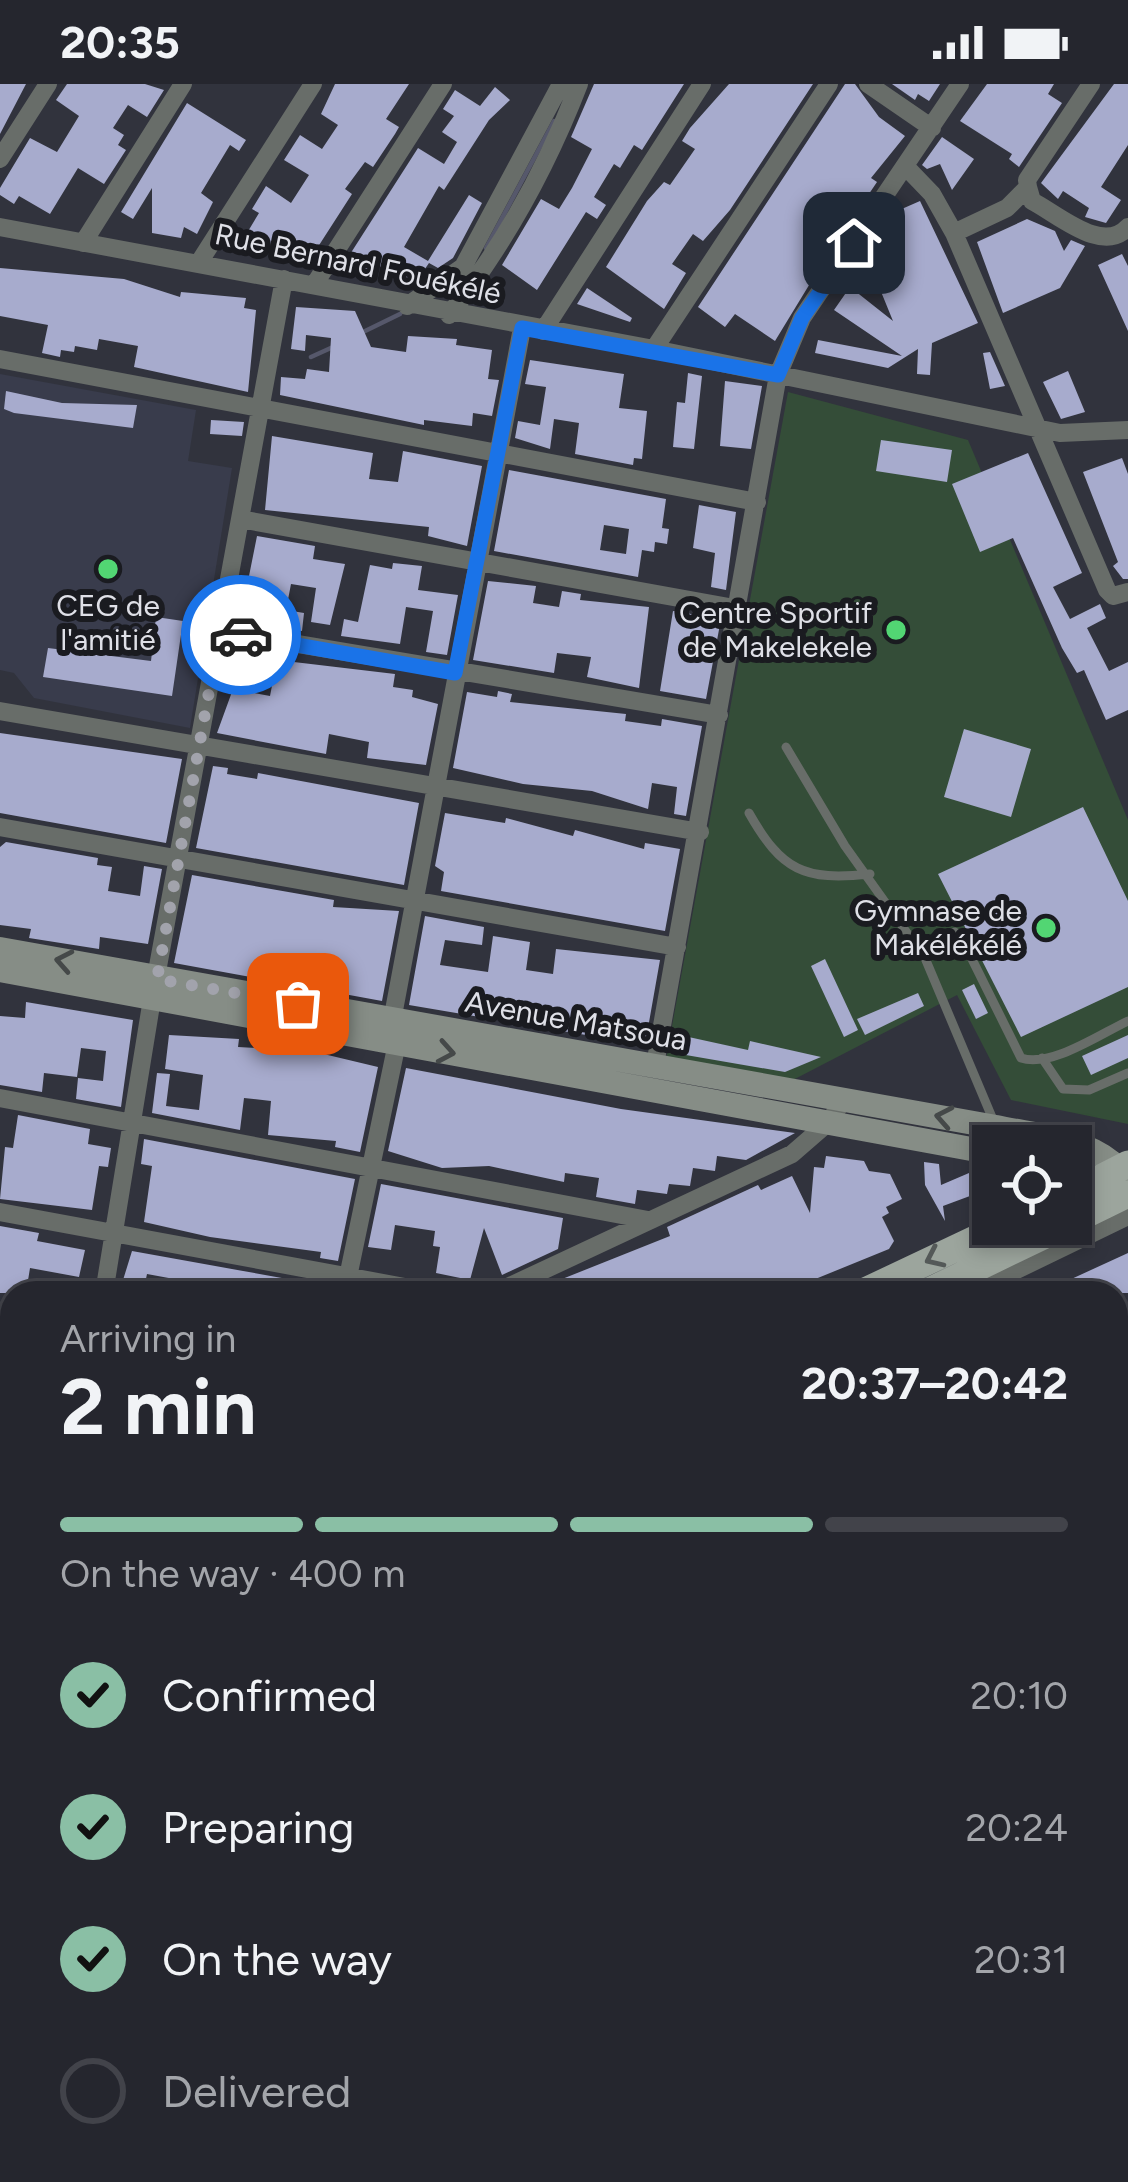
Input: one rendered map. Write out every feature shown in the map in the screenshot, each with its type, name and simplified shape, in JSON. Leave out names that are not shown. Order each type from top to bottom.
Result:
[{"type":"main road","points":[[1092,1187],[1126,1177]]},
{"type":"main road","points":[[1112,1216],[1126,1177]]},
{"type":"main road","points":[[886,1281],[972,1240]]},
{"type":"main road","points":[[972,1281],[1031,1245]]},
{"type":"street","points":[[0,159],[48,84]]},
{"type":"street","points":[[82,243],[183,84]]},
{"type":"street","points":[[200,261],[313,84]]},
{"type":"street","points":[[314,286],[443,84]]},
{"type":"street","points":[[407,306],[464,267],[560,84]]},
{"type":"street","points":[[449,315],[480,276],[552,152],[579,84]]},
{"type":"street","points":[[543,331],[702,84]]},
{"type":"street","points":[[654,349],[830,84]]},
{"type":"street","points":[[868,84],[932,128]]},
{"type":"street","points":[[655,1065],[778,375],[802,318],[961,84]]},
{"type":"street","points":[[1091,84],[1028,180],[1028,188],[1032,201],[1102,239],[1118,237],[1128,227]]},
{"type":"street","points":[[907,168],[932,194],[954,233],[1107,590],[1113,596],[1128,592]]},
{"type":"street","points":[[954,233],[1006,208],[1028,188]]},
{"type":"street","name":"Rue Bernard Fouékélé","points":[[0,227],[200,261],[449,315],[654,349],[1042,430],[1084,436],[1128,430]]},
{"type":"street","points":[[106,1281],[154,989],[284,279]]},
{"type":"street","points":[[348,1277],[373,1166],[455,673],[522,328]]},
{"type":"street","points":[[0,359],[757,502]]},
{"type":"street","points":[[240,519],[740,608]]},
{"type":"street","points":[[220,631],[719,715]]},
{"type":"street","points":[[0,711],[700,832]]},
{"type":"street","points":[[0,827],[677,947]]},
{"type":"street","name":"Avenue Matsoua","points":[[0,949],[154,989]]},
{"type":"street","name":"Avenue Matsoua","points":[[0,970],[154,989],[394,1032],[830,1121],[972,1137]]},
{"type":"street","name":"Avenue Matsoua","points":[[394,1032],[655,1065],[844,1098],[972,1134]]},
{"type":"street","points":[[0,1098],[648,1220]]},
{"type":"street","points":[[520,1281],[792,1154],[830,1121],[844,1098]]},
{"type":"street","name":"Avenue Matsoua","points":[[1092,1149],[1126,1177]]},
{"type":"street","points":[[0,1213],[370,1281]]},
{"type":"street","points":[[976,1281],[1112,1216]]},
{"type":"lane","points":[[786,747],[845,846],[870,874],[925,958],[988,1125]]},
{"type":"lane","points":[[748,813],[765,842],[790,866],[822,880],[870,874]]},
{"type":"lane","points":[[925,958],[934,941],[955,932],[1021,1058],[1042,1058],[1128,1021]]},
{"type":"lane","points":[[1042,1058],[1063,1089],[1089,1090],[1128,1073]]},
{"type":"shaded area","name":"CEG de l'amitié","points":[[0,374],[196,410],[188,461],[232,468],[190,728],[34,698],[14,673],[0,670]]},
{"type":"green space","name":"Centre Sportif de Makelekele","points":[[788,392],[968,440],[1128,820],[1128,1124],[1011,1100],[957,995],[789,1082],[666,1059]]},
{"type":"building","points":[[0,84],[26,84],[0,134]]},
{"type":"building","points":[[67,84],[145,84],[164,90],[147,117],[128,105],[113,128],[124,135],[118,145],[126,150],[104,184],[78,168],[50,214],[19,196],[14,204],[0,195],[0,188],[30,138],[57,152],[79,116],[56,100]]},
{"type":"building","points":[[335,84],[409,84],[386,119],[399,127],[373,167],[365,162],[345,189],[352,194],[314,253],[284,241],[278,251],[247,233],[259,213],[252,209],[266,186],[291,203],[309,175],[284,160],[300,135],[322,149],[338,125],[321,114]]},
{"type":"building","points":[[594,84],[684,84],[642,150],[634,145],[620,168],[614,164],[594,197],[606,205],[597,219],[586,212],[537,290],[502,265],[541,199],[559,209],[592,149],[571,137]]},
{"type":"building","points":[[729,84],[813,84],[730,210],[703,241],[693,234],[672,264],[686,273],[664,309],[606,267],[647,201],[664,182],[670,185],[695,149],[682,141]]},
{"type":"building","points":[[845,84],[855,84],[879,117],[905,136],[871,178],[877,182],[850,222],[831,208],[811,235],[831,249],[775,341],[735,314],[725,327],[698,307]]},
{"type":"building","points":[[892,84],[940,84],[929,101],[918,94],[915,100]]},
{"type":"building","points":[[987,84],[1054,84],[1048,94],[1062,103],[1019,167],[1009,159],[1012,154],[960,121]]},
{"type":"building","points":[[1114,84],[1128,84],[1128,145],[1101,187],[1121,200],[1106,223],[1085,217],[1089,208],[1063,191],[1058,199],[1041,183]]},
{"type":"building","points":[[495,87],[510,100],[489,120],[444,190],[439,186],[404,247],[428,261],[469,195],[482,203],[453,258],[438,268],[429,263],[416,282],[411,279],[408,284],[373,262],[367,271],[352,268],[347,259],[418,148],[444,164],[457,142],[442,132],[454,116],[443,109],[455,90],[480,106]]},
{"type":"building","points":[[187,103],[246,140],[239,151],[230,145],[201,193],[213,202],[197,234],[184,227],[181,238],[152,233],[152,188],[133,219],[121,212]]},
{"type":"building","points":[[942,137],[974,159],[952,190],[940,164],[927,169],[922,165]]},
{"type":"building","points":[[920,201],[978,323],[932,343],[930,375],[917,374],[918,349],[888,368],[815,353],[818,340],[902,356],[834,310],[850,287],[893,321],[864,250],[887,239],[881,225],[888,215]]},
{"type":"building","points":[[1027,219],[1055,231],[1064,251],[1071,240],[1085,246],[1060,288],[1003,313],[977,242]]},
{"type":"building","points":[[1122,254],[1128,266],[1128,331],[1098,265]]},
{"type":"building","points":[[0,268],[124,279],[180,297],[181,292],[246,298],[244,308],[256,310],[248,392],[134,367],[138,346],[99,339],[97,350],[75,346],[74,352],[61,350],[60,357],[42,353],[48,325],[0,316]]},
{"type":"building","points":[[587,288],[632,318],[630,322],[577,304]]},
{"type":"building","points":[[296,307],[355,311],[371,347],[406,352],[408,336],[457,339],[456,345],[492,350],[488,379],[499,380],[492,416],[473,413],[472,426],[424,420],[424,425],[280,395],[281,377],[305,379],[307,369],[329,372],[331,338],[306,335],[305,351],[291,349]]},
{"type":"building","points":[[990,352],[1005,386],[990,389],[983,353]]},
{"type":"building","points":[[530,360],[624,374],[619,408],[647,411],[642,459],[634,458],[633,465],[575,454],[579,423],[554,419],[550,449],[515,438],[518,421],[540,425],[546,387],[525,384]]},
{"type":"building","points":[[1068,371],[1085,412],[1061,419],[1043,382]]},
{"type":"building","points":[[688,373],[702,376],[694,449],[673,447],[677,402],[685,403]]},
{"type":"building","points":[[725,381],[762,386],[751,449],[720,446]]},
{"type":"building","points":[[6,391],[62,403],[137,405],[133,428],[14,413],[4,409]]},
{"type":"building","points":[[211,420],[244,422],[242,436],[210,434]]},
{"type":"building","points":[[272,436],[373,453],[369,479],[398,482],[403,451],[482,466],[467,546],[428,536],[429,527],[265,510]]},
{"type":"building","points":[[881,440],[952,450],[947,482],[876,471]]},
{"type":"building","points":[[1028,453],[1082,573],[1053,587],[1070,619],[1100,604],[1106,618],[1087,628],[1109,671],[1128,662],[1128,710],[1106,720],[1084,670],[1077,673],[1062,648],[1013,538],[980,552],[952,484]]},
{"type":"building","points":[[1122,458],[1128,474],[1128,579],[1113,566],[1118,562],[1083,472]]},
{"type":"building","points":[[509,470],[666,499],[662,528],[669,529],[667,544],[655,542],[654,552],[642,550],[638,577],[494,551]],"holes":[[[604,525],[629,529],[626,554],[600,550]]]},
{"type":"building","points":[[699,505],[736,512],[726,590],[711,587],[715,553],[693,548]]},
{"type":"building","points":[[257,536],[315,546],[313,559],[345,564],[330,625],[311,622],[316,588],[291,584],[286,610],[304,613],[302,631],[250,622],[254,597],[245,596]]},
{"type":"building","points":[[393,563],[422,566],[418,590],[458,595],[447,655],[426,652],[433,611],[406,607],[400,644],[341,636],[344,619],[358,622],[370,565],[392,569]]},
{"type":"building","points":[[488,581],[536,586],[533,603],[559,607],[562,591],[581,594],[580,600],[649,607],[639,688],[587,677],[591,657],[557,653],[554,673],[473,660]]},
{"type":"building","points":[[673,611],[721,619],[706,699],[660,691]]},
{"type":"building","points":[[156,617],[183,621],[172,696],[43,677],[48,648],[151,661]]},
{"type":"building","points":[[240,648],[277,654],[274,670],[237,663]]},
{"type":"building","points":[[277,660],[395,674],[393,687],[413,690],[412,697],[438,704],[426,765],[367,758],[369,742],[329,734],[326,754],[217,733],[233,689],[270,696]]},
{"type":"building","points":[[498,691],[512,694],[510,702],[626,714],[625,721],[661,726],[662,719],[702,726],[686,816],[674,814],[677,787],[652,783],[648,809],[592,791],[523,784],[453,768],[467,692],[497,697]]},
{"type":"building","points":[[964,729],[1031,749],[1011,817],[944,797]]},
{"type":"building","points":[[0,733],[182,759],[166,843],[0,813]]},
{"type":"building","points":[[213,766],[228,768],[227,774],[257,779],[258,773],[419,803],[404,885],[196,848]]},
{"type":"building","name":"Gymnase de Makélékélé","points":[[1083,807],[1128,901],[1128,987],[1021,1037],[938,874]]},
{"type":"building","points":[[445,813],[505,823],[506,818],[573,836],[575,830],[644,849],[645,843],[680,849],[665,931],[441,891],[444,872],[435,866]]},
{"type":"building","points":[[6,842],[98,858],[97,865],[112,867],[108,891],[140,896],[144,866],[162,869],[148,944],[100,937],[99,949],[29,938],[31,929],[0,925],[0,847]]},
{"type":"building","points":[[192,875],[334,900],[333,907],[399,911],[382,1001],[174,963]]},
{"type":"building","points":[[425,916],[484,927],[482,945],[445,940],[440,965],[488,972],[493,936],[530,942],[526,970],[553,974],[556,949],[660,960],[645,1045],[409,1005]]},
{"type":"building","points":[[825,959],[858,1030],[844,1037],[811,966]]},
{"type":"building","points":[[974,984],[988,1013],[976,1019],[962,990]]},
{"type":"building","points":[[918,993],[924,1006],[865,1035],[857,1019]]},
{"type":"building","points":[[26,1002],[133,1020],[121,1107],[76,1099],[78,1078],[103,1081],[106,1051],[81,1048],[77,1077],[44,1073],[42,1092],[0,1085],[0,1016],[25,1018]]},
{"type":"building","points":[[169,1035],[239,1039],[238,1047],[311,1051],[378,1067],[360,1152],[335,1147],[336,1141],[268,1135],[271,1101],[244,1098],[240,1130],[152,1113],[157,1073],[170,1074],[166,1106],[199,1110],[203,1075],[165,1069]]},
{"type":"building","points":[[1128,1035],[1128,1058],[1091,1075],[1082,1056]]},
{"type":"building","points":[[684,1036],[748,1050],[750,1041],[821,1057],[785,1072],[680,1054]]},
{"type":"building","points":[[406,1068],[621,1109],[795,1133],[746,1160],[717,1156],[715,1171],[693,1168],[690,1186],[669,1184],[667,1194],[637,1190],[635,1204],[596,1197],[599,1178],[565,1173],[564,1182],[489,1166],[442,1168],[388,1151]]},
{"type":"building","points":[[18,1115],[90,1129],[88,1144],[111,1148],[108,1167],[99,1166],[92,1210],[0,1199],[5,1147],[13,1148]]},
{"type":"building","points":[[144,1139],[355,1179],[338,1261],[320,1258],[321,1252],[210,1237],[144,1222],[152,1166],[141,1164]]},
{"type":"building","points":[[826,1156],[864,1161],[869,1171],[890,1174],[902,1199],[886,1207],[889,1213],[882,1217],[894,1241],[889,1249],[810,1281],[557,1281],[670,1236],[667,1227],[758,1185],[761,1190],[792,1176],[810,1213],[814,1167],[824,1168]]},
{"type":"building","points":[[924,1162],[939,1164],[941,1185],[969,1173],[972,1195],[943,1206],[945,1221],[925,1185]]},
{"type":"building","points":[[381,1184],[563,1218],[558,1249],[502,1275],[484,1228],[470,1280],[436,1273],[440,1247],[433,1246],[435,1231],[395,1225],[391,1250],[368,1247]]},
{"type":"building","points":[[0,1226],[39,1233],[37,1241],[85,1250],[79,1277],[30,1268],[28,1281],[0,1281]]},
{"type":"building","points":[[132,1251],[299,1281],[185,1281],[147,1274],[146,1281],[123,1281]]},
{"type":"building","points":[[1128,1253],[1128,1281],[1067,1281]]},
{"type":"waterway","points":[[486,248],[554,121]]},
{"type":"waterway","points":[[359,334],[400,314]]},
{"type":"waterway","points":[[311,357],[333,347]]},
{"type":"way so far","points":[[241,635],[220,631],[157,979],[298,1004]]},
{"type":"place","name":"CEG de l'amitié","points":[[108,569]]},
{"type":"place","name":"Centre Sportif de Makelekele","points":[[896,630]]},
{"type":"place","name":"Gymnase de Makélékélé","points":[[1046,928]]},
{"type":"route","points":[[241,635],[455,673],[522,328],[778,375],[802,318],[854,243]]}]
